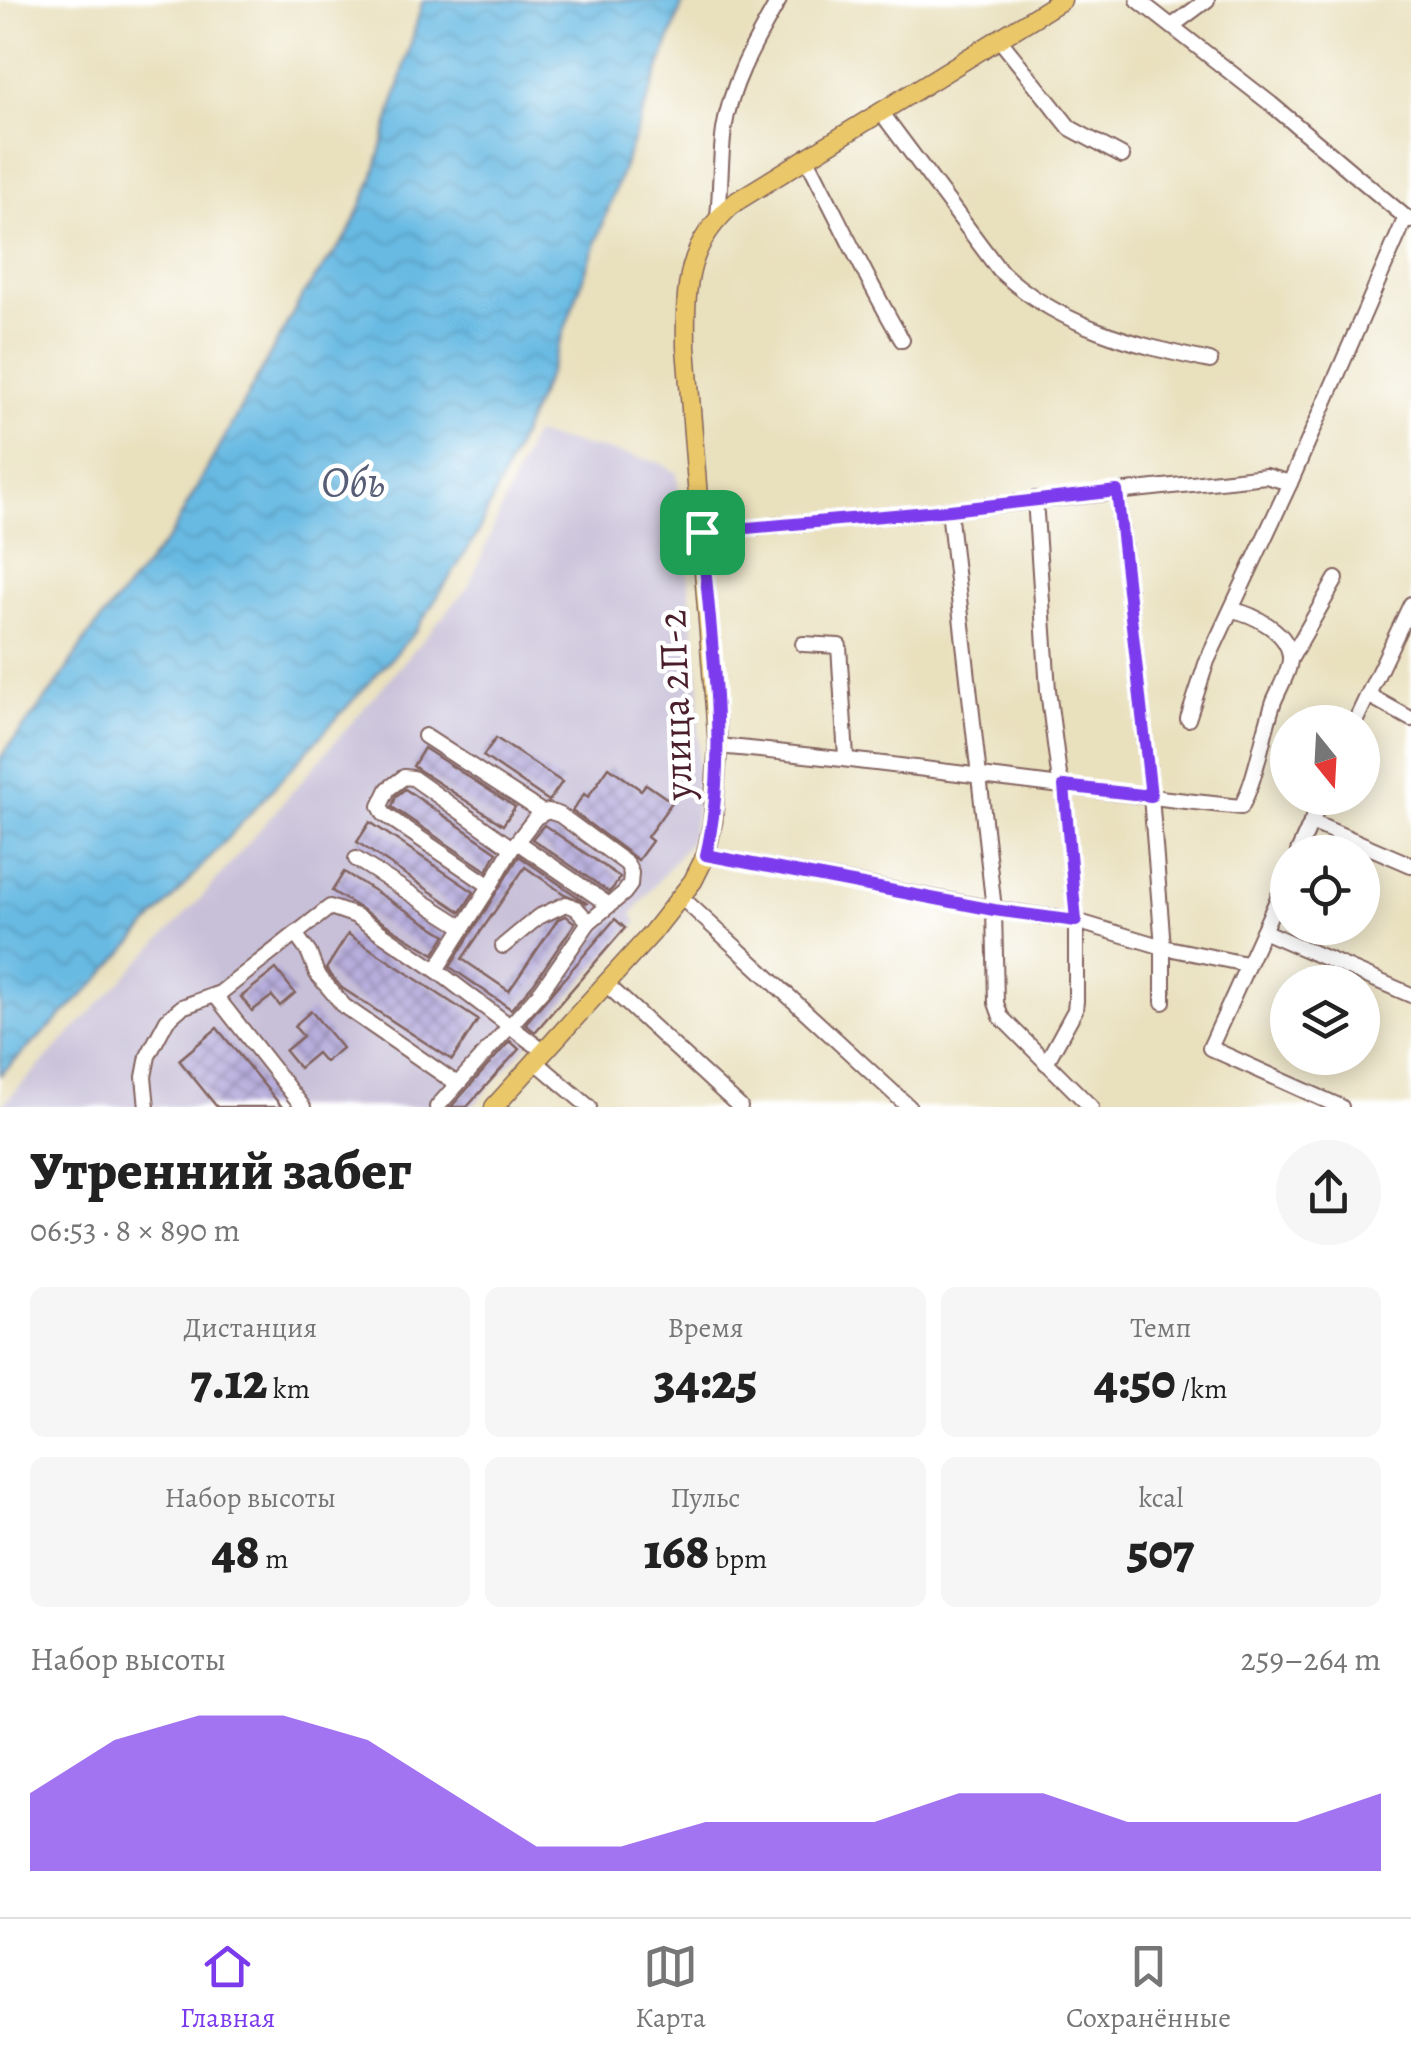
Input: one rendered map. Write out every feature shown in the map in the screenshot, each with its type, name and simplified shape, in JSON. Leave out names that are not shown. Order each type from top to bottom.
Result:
[{"type":"main road","name":"улица 2П-2","points":[[502,1104],[682,897],[706,855],[714,821],[718,746],[686,347],[685,291],[695,254],[718,216],[737,201],[1062,0]]},
{"type":"street","points":[[718,216],[724,126],[732,97],[747,56],[779,0]]},
{"type":"street","points":[[1138,0],[1271,104],[1408,219],[1207,661],[1188,719]]},
{"type":"street","points":[[1172,26],[1207,0]]},
{"type":"street","points":[[999,39],[1070,128],[1122,156]]},
{"type":"street","points":[[881,112],[999,270],[1019,289],[1060,314],[1117,340],[1210,361]]},
{"type":"street","points":[[806,157],[902,340]]},
{"type":"street","points":[[702,532],[1266,476],[1290,483]]},
{"type":"street","points":[[1117,491],[1151,796],[1163,948],[1162,1002]]},
{"type":"street","points":[[1035,499],[1048,690],[1064,786],[1076,921],[1075,1010],[1046,1063]]},
{"type":"street","points":[[950,510],[994,910],[996,1003],[1001,1017],[1091,1107]]},
{"type":"street","points":[[718,746],[1241,807],[1291,658],[1336,578]]},
{"type":"street","points":[[1363,705],[1411,604]]},
{"type":"street","points":[[1232,610],[1245,612],[1284,637],[1291,658]]},
{"type":"street","points":[[803,644],[839,646],[846,758]]},
{"type":"street","points":[[1368,695],[1411,719]]},
{"type":"street","points":[[425,736],[542,812],[560,816],[626,864],[631,873],[630,885],[589,922],[542,990],[437,1107]]},
{"type":"street","points":[[490,886],[392,822],[380,806],[383,796],[404,776],[413,778],[609,905]]},
{"type":"street","points":[[436,970],[515,845],[542,812]]},
{"type":"street","points":[[1305,835],[1314,815]]},
{"type":"street","points":[[1311,822],[1411,865]]},
{"type":"street","points":[[706,855],[994,910],[1076,921],[1163,948],[1246,964]]},
{"type":"street","points":[[356,859],[462,927]]},
{"type":"street","points":[[682,897],[909,1107]]},
{"type":"street","points":[[503,946],[538,918],[566,904],[576,908],[589,922]]},
{"type":"street","points":[[147,1107],[144,1077],[148,1056],[160,1032],[182,1008],[215,996],[330,907],[340,909],[436,970],[510,1026],[589,1107]]},
{"type":"street","points":[[1270,918],[1210,1048],[1341,1107]]},
{"type":"street","points":[[1264,932],[1411,995]]},
{"type":"street","points":[[296,935],[317,974],[344,1006],[457,1084]]},
{"type":"street","points":[[605,983],[740,1107]]},
{"type":"street","points":[[215,996],[303,1107]]},
{"type":"shaded area","points":[[533,434],[659,462],[677,473],[700,690],[696,815],[690,841],[632,914],[637,922],[472,1107],[0,1107],[201,898],[469,586]]},
{"type":"water","name":"Обь","points":[[423,0],[684,0],[550,370],[477,535],[415,632],[96,983],[0,1075],[0,758],[56,686],[88,636],[170,536],[304,293],[347,236],[372,182]]},
{"type":"building","points":[[496,738],[562,782],[549,801],[483,756]]},
{"type":"building","points":[[424,748],[515,807],[503,825],[413,766]]},
{"type":"building","points":[[609,767],[641,790],[646,784],[672,802],[647,837],[652,841],[638,860],[572,811],[584,794],[588,797]]},
{"type":"building","points":[[405,789],[497,852],[487,871],[392,807],[396,796]]},
{"type":"building","points":[[370,822],[474,892],[461,912],[357,842]]},
{"type":"building","points":[[544,825],[620,877],[613,888],[609,892],[532,839]]},
{"type":"building","points":[[519,856],[588,904],[564,894],[525,867],[462,959],[509,991],[558,919],[566,916],[575,923],[511,1009],[450,967]]},
{"type":"building","points":[[344,872],[446,935],[434,954],[332,891]]},
{"type":"building","points":[[615,919],[625,928],[535,1032],[525,1024]]},
{"type":"building","points":[[348,934],[478,1020],[452,1060],[342,988],[326,969]]},
{"type":"building","points":[[276,969],[295,993],[280,1006],[272,996],[252,1011],[241,997]]},
{"type":"building","points":[[311,1011],[342,1048],[325,1062],[317,1053],[299,1068],[285,1051],[303,1036],[294,1026]]},
{"type":"building","points":[[217,1028],[282,1107],[217,1107],[179,1060]]},
{"type":"building","points":[[510,1041],[519,1049],[467,1107],[451,1107]]},
{"type":"route","points":[[1117,491],[1151,796],[1064,786],[1076,921],[994,910],[706,855],[714,821],[718,746],[702,532],[1117,491]]}]
